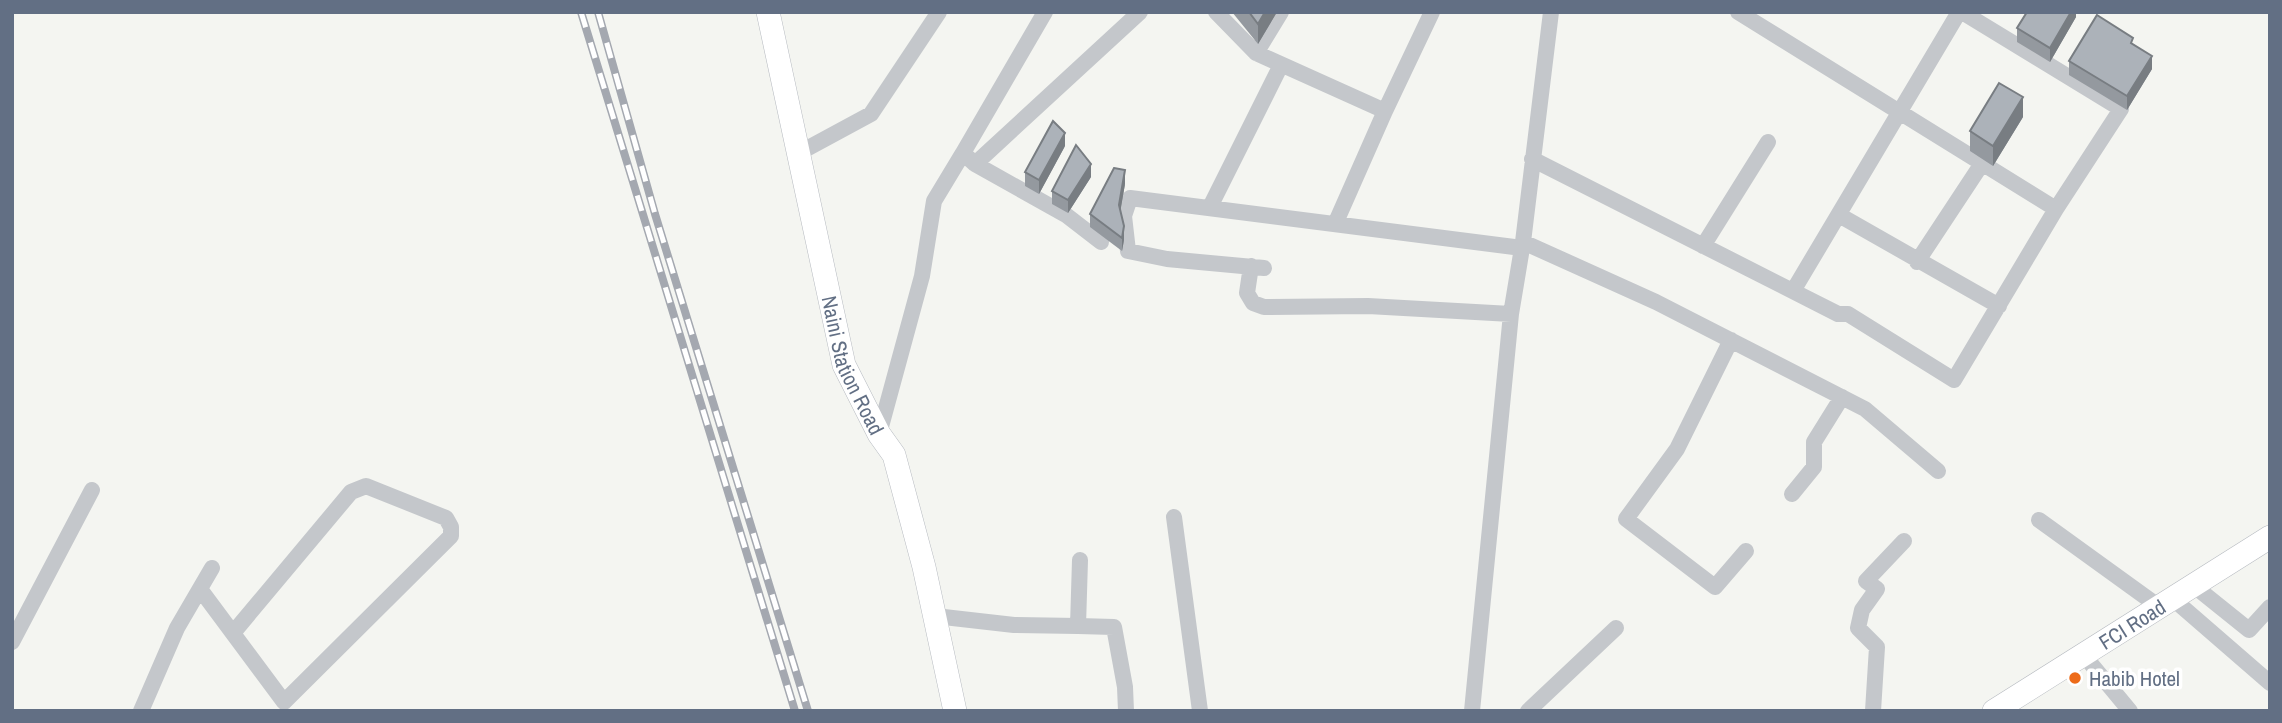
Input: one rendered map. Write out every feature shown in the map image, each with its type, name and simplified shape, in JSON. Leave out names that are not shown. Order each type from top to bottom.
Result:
[{"type":"street","name":"Naini Station Road","points":[[768,12],[844,365],[879,434],[894,454],[935,616],[955,711]]},
{"type":"street","points":[[797,154],[872,114],[939,12]]},
{"type":"street","points":[[969,158],[1045,12]]},
{"type":"street","points":[[879,434],[922,276],[934,201],[969,158],[1140,12]]},
{"type":"street","points":[[1216,12],[1256,53],[1385,111]]},
{"type":"street","points":[[1256,53],[1281,12]]},
{"type":"street","points":[[1336,222],[1432,12]]},
{"type":"street","points":[[1472,711],[1511,314],[1523,245],[1551,12]]},
{"type":"street","points":[[1738,12],[2056,209]]},
{"type":"street","points":[[1532,159],[1838,314],[1848,314],[1954,380],[2056,209],[2121,109],[1961,12],[1793,290]]},
{"type":"street","points":[[1210,207],[1281,65]]},
{"type":"street","points":[[1703,246],[1768,142]]},
{"type":"street","points":[[969,158],[1066,215],[1101,242]]},
{"type":"street","points":[[1917,262],[1983,162]]},
{"type":"street","points":[[1511,314],[1368,306],[1264,307],[1253,303],[1247,293],[1258,267],[1167,259],[1128,251],[1124,216],[1130,198],[1523,245],[1731,340],[1865,409],[1938,471]]},
{"type":"street","points":[[1839,215],[1917,262],[1999,306]]},
{"type":"street","points":[[1731,340],[1677,449],[1626,519],[1716,587],[1746,551]]},
{"type":"street","points":[[1792,494],[1814,467],[1814,442],[1842,397]]},
{"type":"street","points":[[200,589],[287,706],[451,536],[451,527],[446,518],[366,486],[351,492],[233,633]]},
{"type":"street","points":[[12,642],[92,490]]},
{"type":"street","points":[[1174,517],[1200,711]]},
{"type":"street","points":[[2039,520],[2165,602],[2270,683]]},
{"type":"street","name":"FCI Road","points":[[1994,711],[2082,653],[2270,537]]},
{"type":"street","points":[[1873,711],[1877,647],[1858,628],[1862,610],[1877,589],[1859,576],[1904,541]]},
{"type":"street","points":[[1078,626],[1080,560]]},
{"type":"street","points":[[141,711],[177,628],[212,568]]},
{"type":"street","points":[[2193,585],[2249,630],[2270,607]]},
{"type":"street","points":[[935,616],[1013,625],[1114,627],[1125,687],[1126,711]]},
{"type":"street","points":[[1528,711],[1616,628]]},
{"type":"street","points":[[2082,653],[2130,711]]},
{"type":"building","points":[[1249,12],[1265,12],[1258,24]]},
{"type":"building","points":[[2027,12],[2071,12],[2050,48],[2017,28]]},
{"type":"building","points":[[2097,15],[2133,38],[2131,43],[2152,56],[2127,96],[2069,61]]},
{"type":"building","points":[[1999,83],[2023,97],[1993,146],[1970,131]]},
{"type":"building","points":[[1053,121],[1065,133],[1039,180],[1025,172]]},
{"type":"building","points":[[1076,145],[1091,164],[1068,200],[1052,191]]},
{"type":"building","points":[[1114,168],[1125,170],[1119,205],[1124,226],[1122,238],[1090,214]]},
{"type":"railway","points":[[581,12],[795,711]]},
{"type":"railway","points":[[598,12],[655,214],[808,711]]},
{"type":"place","name":"Habib Hotel","points":[[2075,678]]}]
